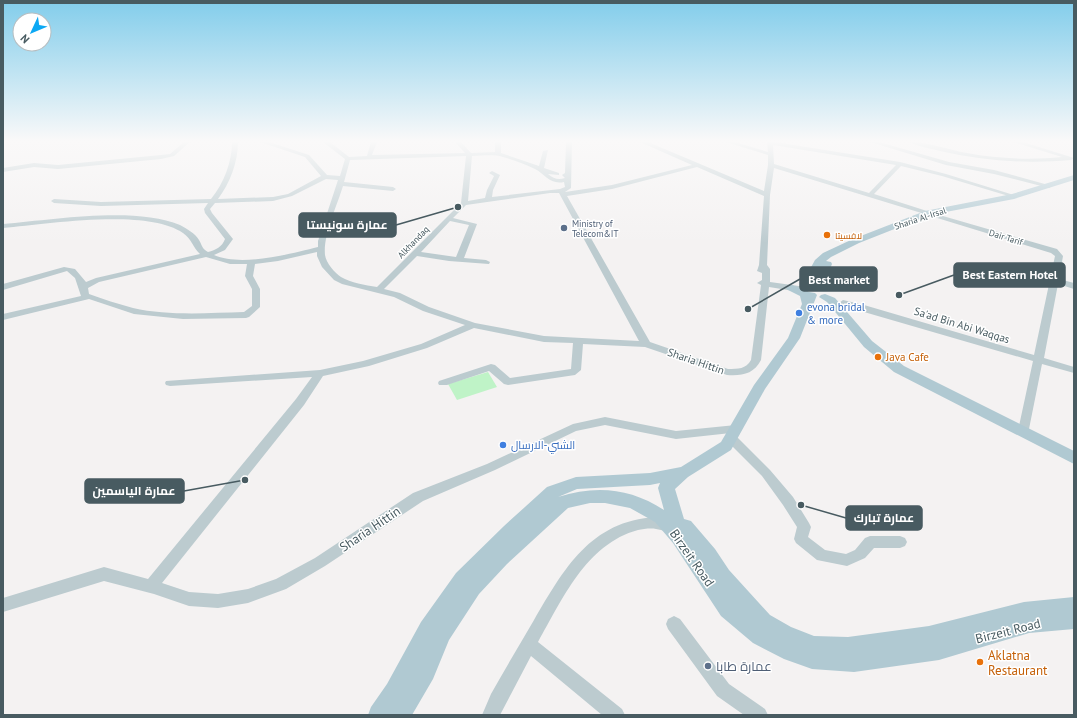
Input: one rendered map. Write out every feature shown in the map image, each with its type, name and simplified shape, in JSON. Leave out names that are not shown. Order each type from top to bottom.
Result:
[{"type":"main road","name":"Sharia Al-Irsal","points":[[1016,196],[1074,177]]},
{"type":"main road","name":"Sharia Al-Irsal","points":[[816,293],[809,280],[819,262],[827,255],[932,215],[1074,182]]},
{"type":"main road","name":"Sharia Al-Irsal","points":[[816,293],[826,265],[859,243]]},
{"type":"main road","points":[[792,288],[805,294],[816,293],[843,304],[869,335],[900,362],[927,379],[1074,451]]},
{"type":"main road","points":[[671,528],[676,522],[666,488],[675,478],[726,446],[759,388],[794,338],[816,293]]},
{"type":"main road","points":[[816,293],[830,300],[868,344],[899,369],[1074,458]]},
{"type":"main road","points":[[379,715],[395,692],[428,629],[463,579],[510,531],[553,492],[576,483],[650,479],[685,472]]},
{"type":"main road","name":"Birzeit Road","points":[[399,715],[425,671],[442,634],[472,588],[500,558],[562,503],[574,498],[590,496],[620,498],[648,509],[671,528]]},
{"type":"main road","points":[[671,528],[685,526],[708,555],[722,576],[763,622],[784,635],[814,646],[848,648],[934,642],[1024,612],[1074,606]]},
{"type":"main road","name":"Birzeit Road","points":[[934,642],[1030,623],[1074,620]]},
{"type":"street","points":[[191,261],[203,253],[222,249],[227,244],[229,239],[207,212],[227,176]]},
{"type":"street","name":"Sharia Hittin","points":[[343,176],[322,241],[321,256],[325,265],[337,278],[352,284],[397,295],[426,309],[473,325],[544,339],[650,345],[727,372],[749,370],[756,360],[763,283],[766,269],[764,265],[767,195],[770,176]]},
{"type":"street","points":[[467,176],[464,204],[550,191],[576,193],[654,176]]},
{"type":"street","points":[[488,200],[490,190],[497,176]]},
{"type":"street","points":[[546,176],[555,188],[562,193],[650,345]]},
{"type":"street","points":[[549,178],[555,176]]},
{"type":"street","points":[[562,176],[568,178]]},
{"type":"street","points":[[719,176],[767,195]]},
{"type":"street","points":[[806,176],[932,215]]},
{"type":"street","points":[[870,195],[889,176]]},
{"type":"street","points":[[946,176],[1016,196]]},
{"type":"street","points":[[1008,176],[1049,186]]},
{"type":"street","points":[[54,201],[101,204],[273,199],[290,195],[325,178],[393,189]]},
{"type":"street","points":[[549,178],[559,181],[568,178]]},
{"type":"street","points":[[562,193],[568,188],[568,178]]},
{"type":"street","name":"Alkhandaq","points":[[379,290],[464,204]]},
{"type":"street","name":"Dair Tarif","points":[[932,215],[1054,251],[1059,256],[1054,280]]},
{"type":"street","points":[[3,226],[89,219],[134,218],[154,220],[184,231],[195,240],[203,253],[219,259]]},
{"type":"street","points":[[449,219],[473,224],[459,260]]},
{"type":"street","points":[[79,278],[88,281],[96,280],[165,264],[191,261],[219,259],[252,262],[275,260],[322,248]]},
{"type":"street","points":[[416,252],[459,260],[486,262]]},
{"type":"street","points":[[3,317],[88,297],[134,311],[183,316],[246,315],[256,307],[256,289],[249,276],[252,262]]},
{"type":"street","points":[[3,288],[67,269],[73,270],[79,278],[84,287],[85,295],[88,297]]},
{"type":"street","points":[[84,287],[96,280]]},
{"type":"street","points":[[1025,426],[1054,280],[1074,286]]},
{"type":"street","points":[[763,283],[792,288]]},
{"type":"street","name":"Sa'ad Bin Abi Waqqas","points":[[843,304],[861,307],[1074,370]]},
{"type":"street","points":[[170,383],[320,373],[365,364],[424,346],[473,325]]},
{"type":"street","points":[[443,383],[491,367],[508,382],[571,373],[576,370],[578,341]]},
{"type":"street","points":[[151,586],[285,420],[320,373]]},
{"type":"street","name":"Sharia Hittin","points":[[3,606],[104,574],[151,586],[189,598],[218,601],[255,594],[281,584],[320,562],[418,497],[491,467],[573,428],[604,421],[676,435],[733,434]]},
{"type":"street","points":[[733,434],[788,500],[804,527],[801,539],[822,556],[847,560],[860,554],[870,542],[900,542]]},
{"type":"street","points":[[491,715],[497,700],[565,580],[586,555],[612,534],[638,524],[656,523],[671,528]]},
{"type":"street","points":[[674,624],[723,690],[759,715]]},
{"type":"street","points":[[528,644],[616,715]]},
{"type":"green space","points":[[488,372],[497,387],[457,400],[448,384]]},
{"type":"place","name":"عمارة سونيستا","points":[[458,207]]},
{"type":"place","name":"Ministry of Telecom&IT","points":[[564,228]]},
{"type":"place","name":"لافسيتا","points":[[827,235]]},
{"type":"place","name":"Best Eastern Hotel","points":[[899,295]]},
{"type":"place","name":"Best market","points":[[748,309]]},
{"type":"place","name":"evona bridal & more","points":[[799,313]]},
{"type":"place","name":"Java Cafe","points":[[878,357]]},
{"type":"place","name":"الشني-الارسال","points":[[503,445]]},
{"type":"place","name":"عمارة الياسمين","points":[[245,480]]},
{"type":"place","name":"عمارة تبارك","points":[[801,505]]},
{"type":"place","name":"Aklatna Restaurant","points":[[980,662]]},
{"type":"place","name":"عمارة طابا","points":[[708,666]]}]
